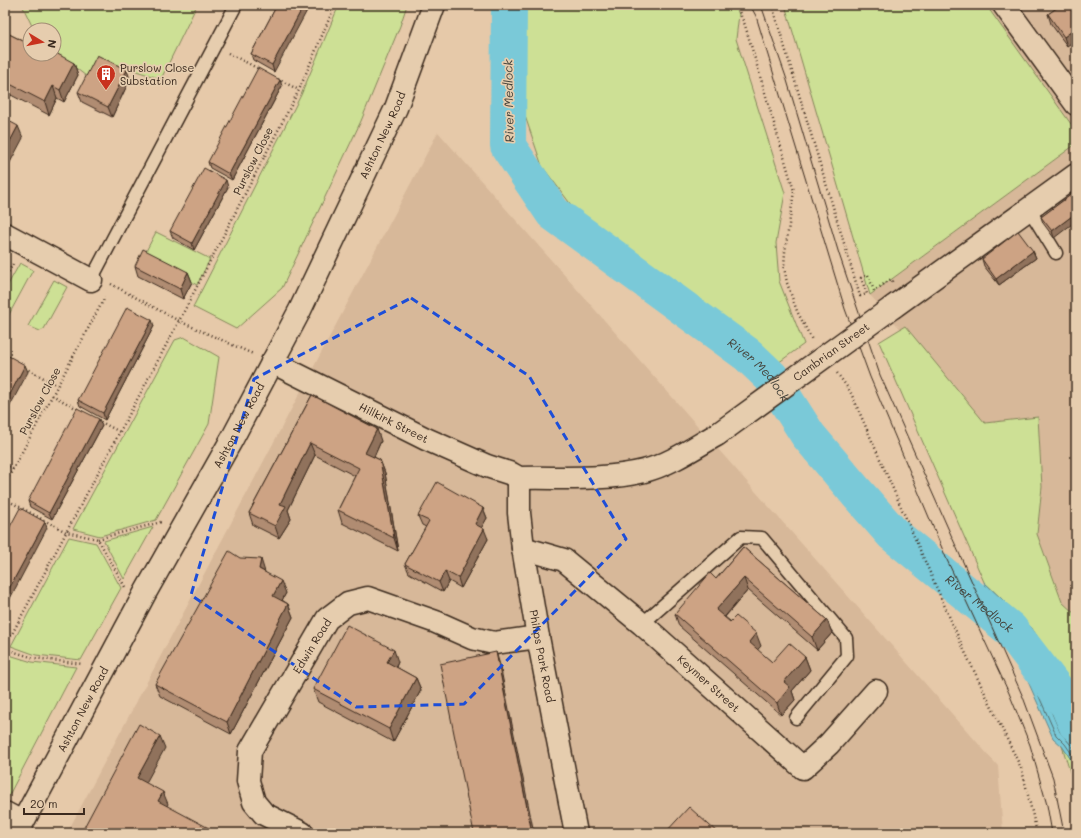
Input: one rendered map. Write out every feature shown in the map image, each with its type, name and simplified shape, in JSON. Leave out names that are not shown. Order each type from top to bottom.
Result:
[{"type":"street","name":"Ashton New Road","points":[[15,823],[106,666],[232,439],[300,310],[396,108],[434,5]]},
{"type":"street","points":[[1004,5],[1076,104]]},
{"type":"street","name":"Cambrian Street","points":[[518,478],[610,476],[645,471],[676,458],[718,434],[1076,175]]},
{"type":"street","points":[[5,234],[99,279]]},
{"type":"street","name":"Hillkirk Street","points":[[272,362],[426,439],[486,466],[518,478]]},
{"type":"street","name":"Philips Park Road","points":[[518,478],[519,513],[523,548],[538,637],[576,833]]},
{"type":"street","name":"Keymer Street","points":[[523,548],[564,560],[642,624],[803,768],[829,744],[876,691]]},
{"type":"street","name":"Edwin Road","points":[[302,833],[264,814],[254,802],[248,781],[250,751],[327,619],[348,603],[368,598],[436,622],[472,638],[494,643],[538,637]]},
{"type":"lane","points":[[99,279],[236,5]]},
{"type":"lane","points":[[1029,209],[1056,253]]},
{"type":"lane","points":[[642,624],[741,537],[762,538],[846,638],[847,656],[796,718]]},
{"type":"path","name":"Purslow Close","points":[[5,648],[179,321],[299,90],[335,5]]},
{"type":"path","points":[[741,5],[736,6],[745,25],[794,190],[785,252],[784,267],[787,283],[797,311],[814,342]]},
{"type":"path","points":[[772,5],[860,296],[866,294],[861,278],[868,275],[874,291]]},
{"type":"path","points":[[215,46],[264,72]]},
{"type":"path","points":[[271,76],[299,90]]},
{"type":"path","points":[[99,279],[179,321],[272,362]]},
{"type":"path","name":"Purslow Close","points":[[5,484],[57,386],[99,279]]},
{"type":"path","points":[[18,364],[57,386]]},
{"type":"path","points":[[836,372],[850,391],[964,650],[1022,770],[1036,833]]},
{"type":"path","points":[[52,395],[86,413]]},
{"type":"path","points":[[93,417],[120,432]]},
{"type":"path","points":[[5,465],[13,469]]},
{"type":"path","points":[[5,499],[66,532],[98,539],[190,514]]},
{"type":"path","points":[[98,539],[137,608]]},
{"type":"path","points":[[5,648],[34,658],[106,666]]},
{"type":"highlighted area","points":[[411,298],[529,376],[626,539],[464,704],[356,707],[191,595],[254,379]]},
{"type":"shaded area","points":[[986,5],[1076,5],[1076,131]]},
{"type":"shaded area","points":[[438,132],[998,766],[1003,833],[67,833]]},
{"type":"shaded area","points":[[1076,144],[1076,615],[1062,602],[1037,534],[1042,487],[1038,417],[985,423],[870,295]]},
{"type":"green space","points":[[22,5],[197,5],[161,79],[99,59],[86,76],[62,57],[62,22],[30,22]]},
{"type":"green space","points":[[339,5],[407,5],[400,26],[361,121],[282,288],[236,329],[193,307],[301,95]]},
{"type":"green space","points":[[526,5],[734,5],[739,14],[736,39],[785,193],[776,243],[779,281],[804,344],[778,363],[741,330],[581,218],[542,166],[524,113],[522,69]]},
{"type":"green space","points":[[785,5],[986,5],[1076,131],[1076,144],[870,295]]},
{"type":"green space","points":[[156,232],[210,259],[197,285],[143,257]]},
{"type":"green space","points":[[20,263],[33,270],[5,322],[5,290]]},
{"type":"green space","points":[[54,280],[67,287],[44,329],[40,331],[28,326]]},
{"type":"green space","points":[[905,326],[985,423],[1038,417],[1042,487],[1037,534],[1062,602],[1076,615],[1076,695],[1031,627],[984,582],[879,342]]},
{"type":"green space","points":[[184,337],[219,357],[209,424],[156,520],[100,536],[73,529],[175,340]]},
{"type":"green space","points":[[153,527],[124,579],[104,541]]},
{"type":"green space","points":[[69,537],[96,543],[121,588],[81,660],[36,655],[11,646]]},
{"type":"green space","points":[[6,654],[32,662],[76,667],[8,797],[5,795]]},
{"type":"green space","points":[[1062,746],[1076,767],[1076,791]]},
{"type":"water","points":[[984,582],[1031,627],[1076,695],[1076,767],[1062,746],[1053,738]]},
{"type":"building","points":[[277,5],[304,5],[272,65],[251,54]]},
{"type":"building","points":[[1061,5],[1076,5],[1076,28],[1064,37],[1048,14]]},
{"type":"building","points":[[5,32],[22,40],[22,62],[62,62],[62,56],[74,63],[60,90],[53,86],[45,102],[6,82],[5,84]]},
{"type":"building","name":"Purslow Close Substation","points":[[97,55],[127,70],[108,107],[78,92]]},
{"type":"building","points":[[258,68],[280,80],[229,174],[208,162]]},
{"type":"building","points":[[5,119],[18,126],[5,151]]},
{"type":"building","points":[[204,168],[226,180],[192,243],[170,231]]},
{"type":"building","points":[[1076,191],[1076,213],[1052,231],[1041,217]]},
{"type":"building","points":[[1018,231],[1033,251],[996,279],[982,259]]},
{"type":"building","points":[[143,249],[188,272],[180,289],[135,266]]},
{"type":"building","points":[[127,307],[152,320],[103,413],[78,400]]},
{"type":"building","points":[[5,354],[25,365],[5,404]]},
{"type":"building","points":[[312,395],[377,429],[365,453],[380,460],[394,538],[338,510],[359,468],[310,443],[280,504],[286,506],[275,526],[249,513]]},
{"type":"building","points":[[77,408],[99,419],[49,513],[28,501]]},
{"type":"building","points":[[437,482],[483,508],[475,524],[484,529],[458,578],[445,571],[439,582],[405,564],[429,521],[418,516]]},
{"type":"building","points":[[20,508],[45,522],[5,596],[5,536]]},
{"type":"building","points":[[743,547],[827,620],[812,637],[744,578],[716,610],[730,622],[736,616],[756,633],[749,642],[772,662],[789,643],[805,657],[784,682],[790,687],[777,703],[675,614],[710,573],[716,579]]},
{"type":"building","points":[[229,551],[240,558],[261,559],[259,569],[281,581],[273,596],[288,604],[227,722],[155,684]]},
{"type":"building","points":[[347,625],[394,650],[387,662],[416,678],[389,729],[313,689]]},
{"type":"building","points":[[496,652],[532,833],[474,833],[440,664]]},
{"type":"building","points":[[139,724],[160,736],[137,778],[163,792],[158,801],[218,833],[81,833]]},
{"type":"building","points":[[689,807],[718,833],[665,833]]},
{"type":"waterway","name":"River Medlock","points":[[509,5],[508,146],[553,213],[748,355],[771,377],[808,435],[893,534],[1010,629],[1068,705],[1076,724]]},
{"type":"tram line","points":[[750,5],[756,16],[845,309],[870,377],[947,560],[1009,693],[1030,745],[1047,805],[1052,833]]},
{"type":"tram line","points":[[761,5],[786,77],[839,254],[880,375],[1023,697],[1053,778],[1064,833]]},
{"type":"place","name":"Purslow Close Substation","points":[[106,91]]}]
